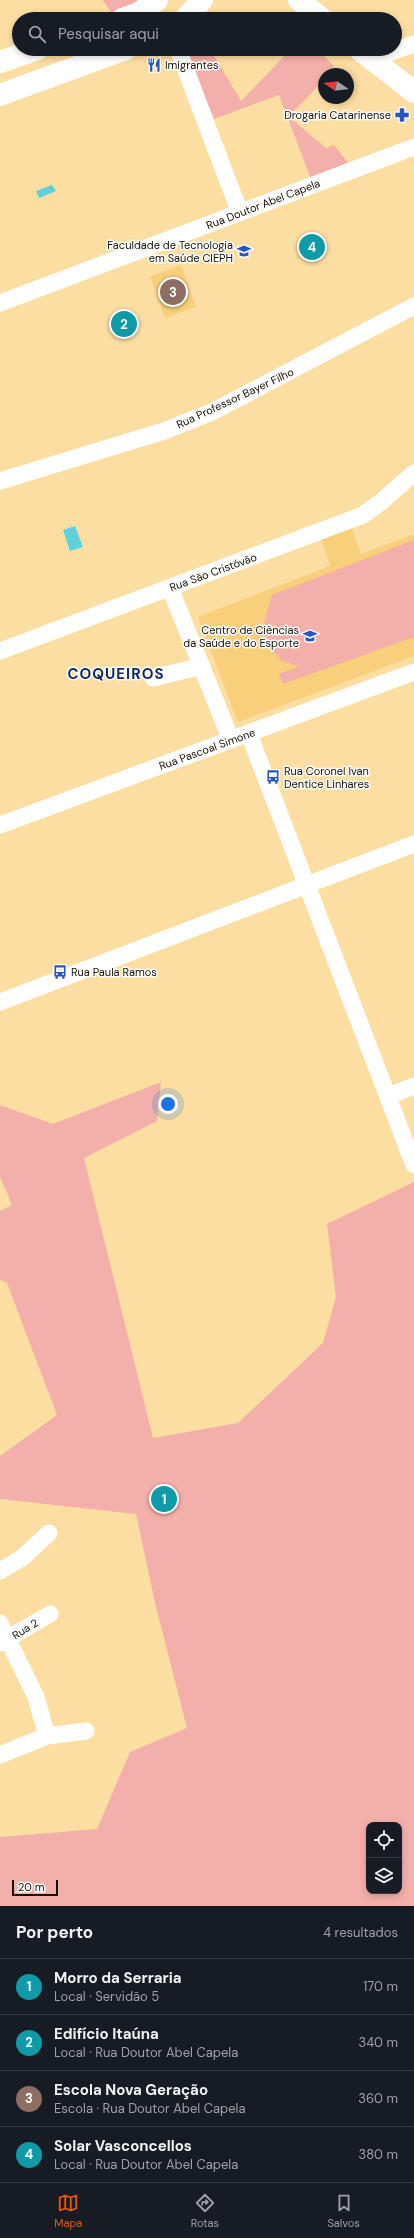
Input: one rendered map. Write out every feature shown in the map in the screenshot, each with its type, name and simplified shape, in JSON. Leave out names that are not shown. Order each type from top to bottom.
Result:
[{"type":"main road","points":[[191,12],[202,0]]},
{"type":"main road","points":[[299,0],[314,12]]},
{"type":"main road","points":[[143,12],[158,8]]},
{"type":"main road","points":[[0,62],[17,56]]},
{"type":"main road","points":[[0,95],[107,56]]},
{"type":"main road","points":[[368,56],[414,92]]},
{"type":"street","points":[[402,46],[414,44]]},
{"type":"street","points":[[181,56],[240,213]]},
{"type":"street","name":"Rua Doutor Abel Capela","points":[[0,303],[414,147]]},
{"type":"street","name":"Rua Professor Bayer Filho","points":[[0,481],[164,432],[212,412],[254,392],[414,306]]},
{"type":"street","name":"Rua São Cristóvão","points":[[0,652],[363,515],[381,502],[414,473]]},
{"type":"street","points":[[170,588],[231,740]]},
{"type":"street","points":[[153,678],[202,666]]},
{"type":"street","name":"Rua Pascoal Simone","points":[[0,825],[414,672]]},
{"type":"street","points":[[248,734],[414,1165]]},
{"type":"street","points":[[0,1002],[414,844]]},
{"type":"street","points":[[388,1096],[414,1086]]},
{"type":"street","points":[[0,1571],[22,1558],[50,1533]]},
{"type":"street","name":"Rua 2","points":[[5,1641],[50,1614]]},
{"type":"street","points":[[0,1623],[5,1641],[36,1697],[47,1736]]},
{"type":"street","points":[[0,1754],[47,1736],[86,1731]]},
{"type":"shaded area","points":[[103,0],[146,0],[124,12],[111,12]]},
{"type":"shaded area","points":[[187,56],[214,56],[241,101],[284,56],[324,56],[334,66],[332,68],[318,68],[318,86],[288,116],[326,148],[334,145],[351,166],[311,179],[279,95],[214,119]]},
{"type":"shaded area","points":[[181,265],[196,307],[165,318],[150,276]]},
{"type":"shaded area","name":"Centro de Ciências da Saúde e do Esporte","points":[[351,527],[361,554],[414,534],[414,656],[238,722],[198,617],[330,566],[321,539]]},
{"type":"shaded area","points":[[414,540],[414,637],[283,684],[279,674],[299,667],[281,660],[269,647],[262,630],[272,595]]},
{"type":"shaded area","points":[[161,1082],[157,1121],[84,1158],[153,1438],[238,1423],[323,1343],[336,1297],[327,1224],[414,1182],[414,1906],[0,1906],[0,1837],[97,1829],[130,1752],[187,1728],[155,1603],[136,1514],[0,1499],[0,1456],[57,1415],[7,1283],[0,1280],[0,1211],[12,1205],[0,1177],[0,1105],[53,1124]]},
{"type":"water","points":[[52,185],[56,191],[39,198],[36,191]]},
{"type":"water","points":[[75,526],[83,547],[70,551],[63,530]]},
{"type":"place","name":"Imigrantes","points":[[154,65]]},
{"type":"place","name":"Drogaria Catarinense","points":[[402,115]]},
{"type":"place","name":"Solar Vasconcellos","points":[[312,247]]},
{"type":"place","name":"Faculdade de Tecnologia em Saúde CIEPH","points":[[244,251]]},
{"type":"place","name":"Escola Nova Geração","points":[[173,292]]},
{"type":"place","name":"Edifício Itaúna","points":[[124,324]]},
{"type":"place","name":"Centro de Ciências da Saúde e do Esporte","points":[[310,636]]},
{"type":"place","name":"Rua Coronel Ivan Dentice Linhares","points":[[273,777]]},
{"type":"place","name":"Rua Paula Ramos","points":[[60,972]]},
{"type":"place","name":"Morro da Serraria","points":[[164,1499]]},
{"type":"district","name":"COQUEIROS","points":[[116,674]]}]
